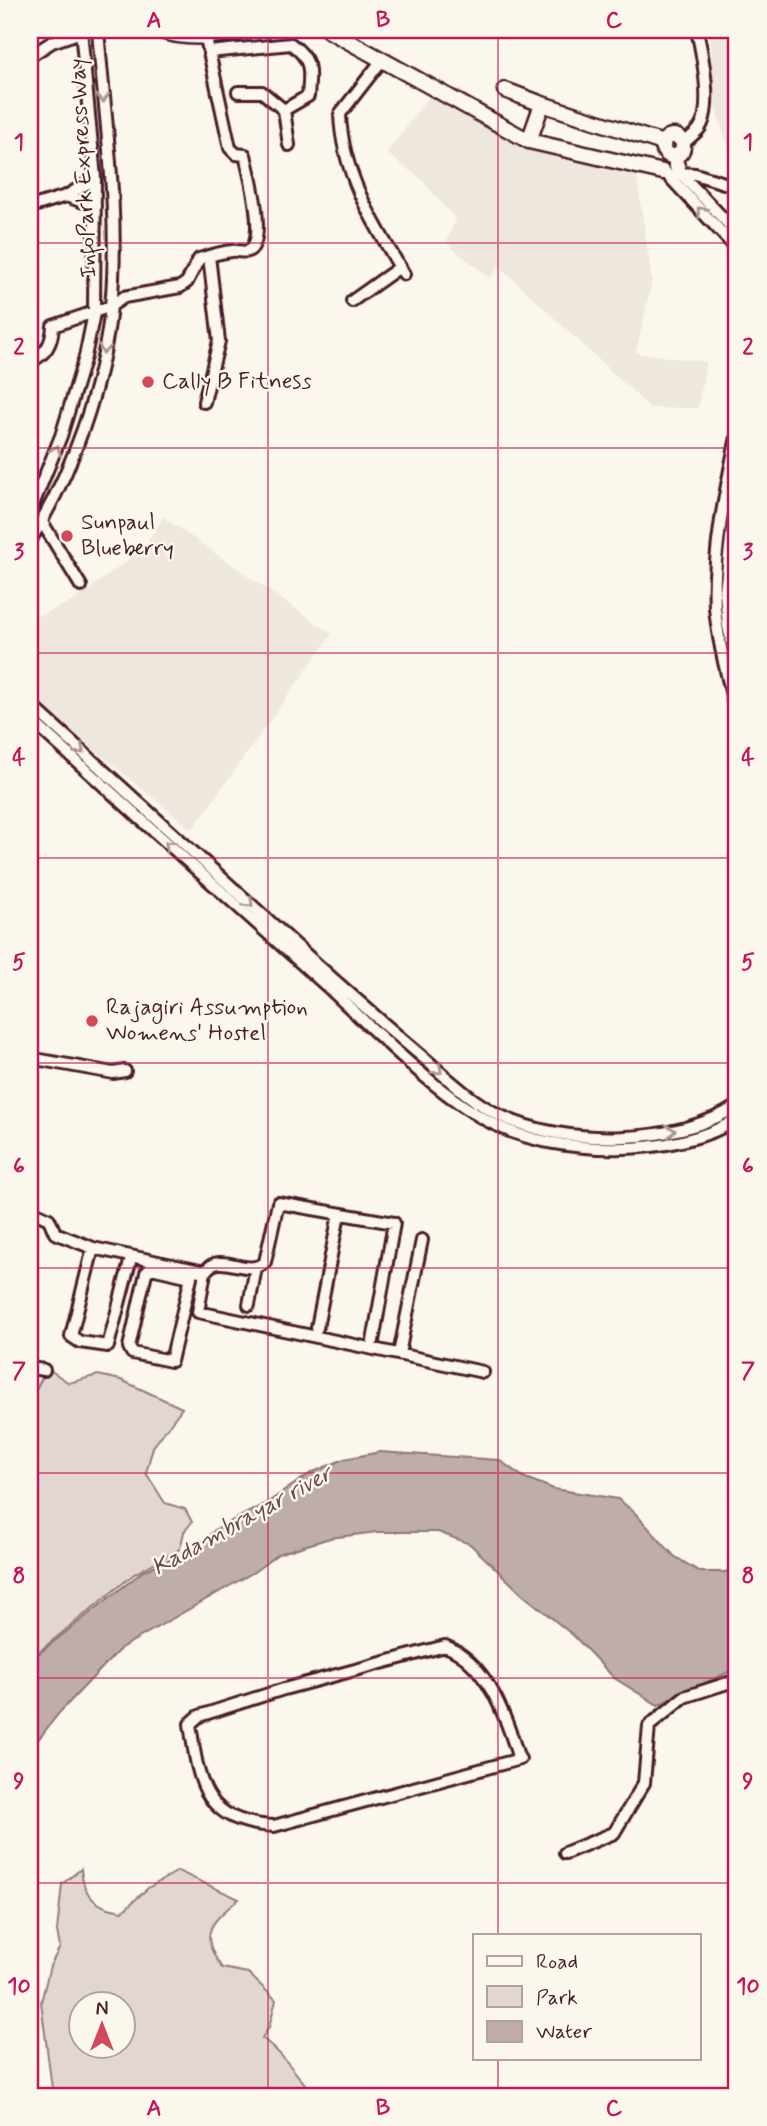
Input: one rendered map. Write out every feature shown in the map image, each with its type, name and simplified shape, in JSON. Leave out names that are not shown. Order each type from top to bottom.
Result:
[{"type":"street","name":"InfoPark Express Way","points":[[30,541],[64,476],[92,397],[111,306],[112,230],[98,30]]},
{"type":"street","points":[[158,30],[207,45],[291,44],[309,61],[308,96],[284,110]]},
{"type":"street","points":[[207,45],[247,30]]},
{"type":"street","points":[[328,30],[529,141],[672,173],[695,174],[737,187]]},
{"type":"street","points":[[674,156],[680,153],[683,144],[701,127],[705,106],[705,82],[697,30]]},
{"type":"street","name":"InfoPark Express Way","points":[[30,512],[61,436],[85,357],[94,313],[95,179],[81,31]]},
{"type":"street","points":[[30,57],[52,42],[81,31]]},
{"type":"street","points":[[30,362],[42,356],[52,341],[53,326],[94,313],[132,295],[180,287],[187,282],[199,259],[248,251],[257,237],[254,194],[245,155],[236,154],[230,148],[207,45]]},
{"type":"street","points":[[352,301],[402,270],[375,226],[346,163],[340,134],[340,114],[382,60]]},
{"type":"street","points":[[505,90],[663,143]]},
{"type":"street","points":[[238,92],[262,92],[284,110],[289,145]]},
{"type":"street","points":[[529,141],[542,104]]},
{"type":"street","points":[[663,143],[674,136],[683,144]]},
{"type":"street","points":[[663,143],[665,152],[674,156]]},
{"type":"street","points":[[674,156],[672,173],[737,249]]},
{"type":"street","points":[[672,173],[737,233]]},
{"type":"street","points":[[30,207],[66,196],[95,179]]},
{"type":"street","points":[[66,196],[95,206]]},
{"type":"street","points":[[204,402],[219,341],[208,256]]},
{"type":"street","points":[[737,437],[726,484],[715,603],[737,717]]},
{"type":"street","points":[[737,484],[725,592],[728,626],[737,667]]},
{"type":"street","points":[[42,522],[81,586]]},
{"type":"street","points":[[30,704],[373,1015],[464,1093],[488,1110],[526,1126],[552,1133],[609,1136],[684,1129],[716,1119],[737,1106]]},
{"type":"street","points":[[30,719],[366,1022],[457,1101],[483,1119],[536,1140],[589,1147],[685,1140],[709,1133],[737,1119]]},
{"type":"street","points":[[30,1058],[113,1073],[125,1070]]},
{"type":"street","points":[[373,1341],[394,1223],[278,1203],[265,1262],[256,1267],[219,1262],[209,1265],[205,1272],[198,1312],[483,1372]]},
{"type":"street","points":[[30,1210],[49,1219],[55,1233],[93,1248],[192,1273]]},
{"type":"street","points":[[317,1328],[339,1214]]},
{"type":"street","points":[[399,1354],[422,1240]]},
{"type":"street","points":[[93,1248],[72,1325],[71,1336],[80,1342],[108,1346],[131,1258]]},
{"type":"street","points":[[249,1305],[256,1267]]},
{"type":"street","points":[[192,1273],[171,1360],[132,1353],[129,1347],[146,1273],[151,1268],[205,1272]]},
{"type":"street","points":[[30,1368],[44,1370]]},
{"type":"street","points":[[446,1646],[460,1652],[474,1666],[505,1713],[519,1757],[274,1826],[248,1824],[219,1811],[210,1798],[194,1753],[190,1724],[199,1716],[284,1689],[446,1646]]},
{"type":"street","points":[[565,1853],[614,1833],[644,1783],[649,1726],[684,1697],[737,1680]]},
{"type":"shaded area","points":[[710,30],[737,30],[737,195],[721,190],[732,158],[715,107]]},
{"type":"shaded area","points":[[430,95],[529,144],[637,177],[652,281],[636,353],[706,362],[698,408],[650,408],[499,266],[490,278],[446,243],[456,220],[421,179],[386,153]]},
{"type":"shaded area","points":[[163,517],[332,634],[192,830],[30,697],[30,619],[72,602],[144,548]]},
{"type":"green space","points":[[47,1368],[69,1383],[98,1375],[121,1380],[182,1408],[153,1447],[146,1473],[165,1503],[185,1509],[192,1522],[184,1532],[180,1549],[134,1574],[30,1659],[30,1401]]},
{"type":"green space","points":[[81,1869],[85,1887],[98,1904],[123,1911],[148,1888],[178,1871],[239,1899],[215,1922],[209,1937],[210,1946],[222,1968],[248,1973],[276,2000],[269,2027],[262,2038],[277,2051],[316,2096],[53,2096],[41,2002],[50,1966],[60,1947],[57,1931],[62,1884]]},
{"type":"water","name":"Kadambrayar river","points":[[380,1452],[499,1460],[523,1477],[554,1489],[618,1499],[634,1512],[674,1556],[700,1572],[726,1572],[737,1563],[737,1668],[658,1705],[614,1678],[574,1636],[522,1594],[470,1544],[438,1532],[377,1532],[330,1538],[278,1554],[254,1572],[121,1648],[59,1713],[34,1745],[30,1758],[30,1662],[33,1658],[143,1571],[197,1547],[216,1529],[268,1502],[311,1473],[344,1459]]},
{"type":"place","name":"Cally B Fitness","points":[[148,382]]},
{"type":"place","name":"Sunpaul Blueberry","points":[[67,536]]},
{"type":"place","name":"Rajagiri Assumption Womens' Hostel","points":[[92,1021]]}]
